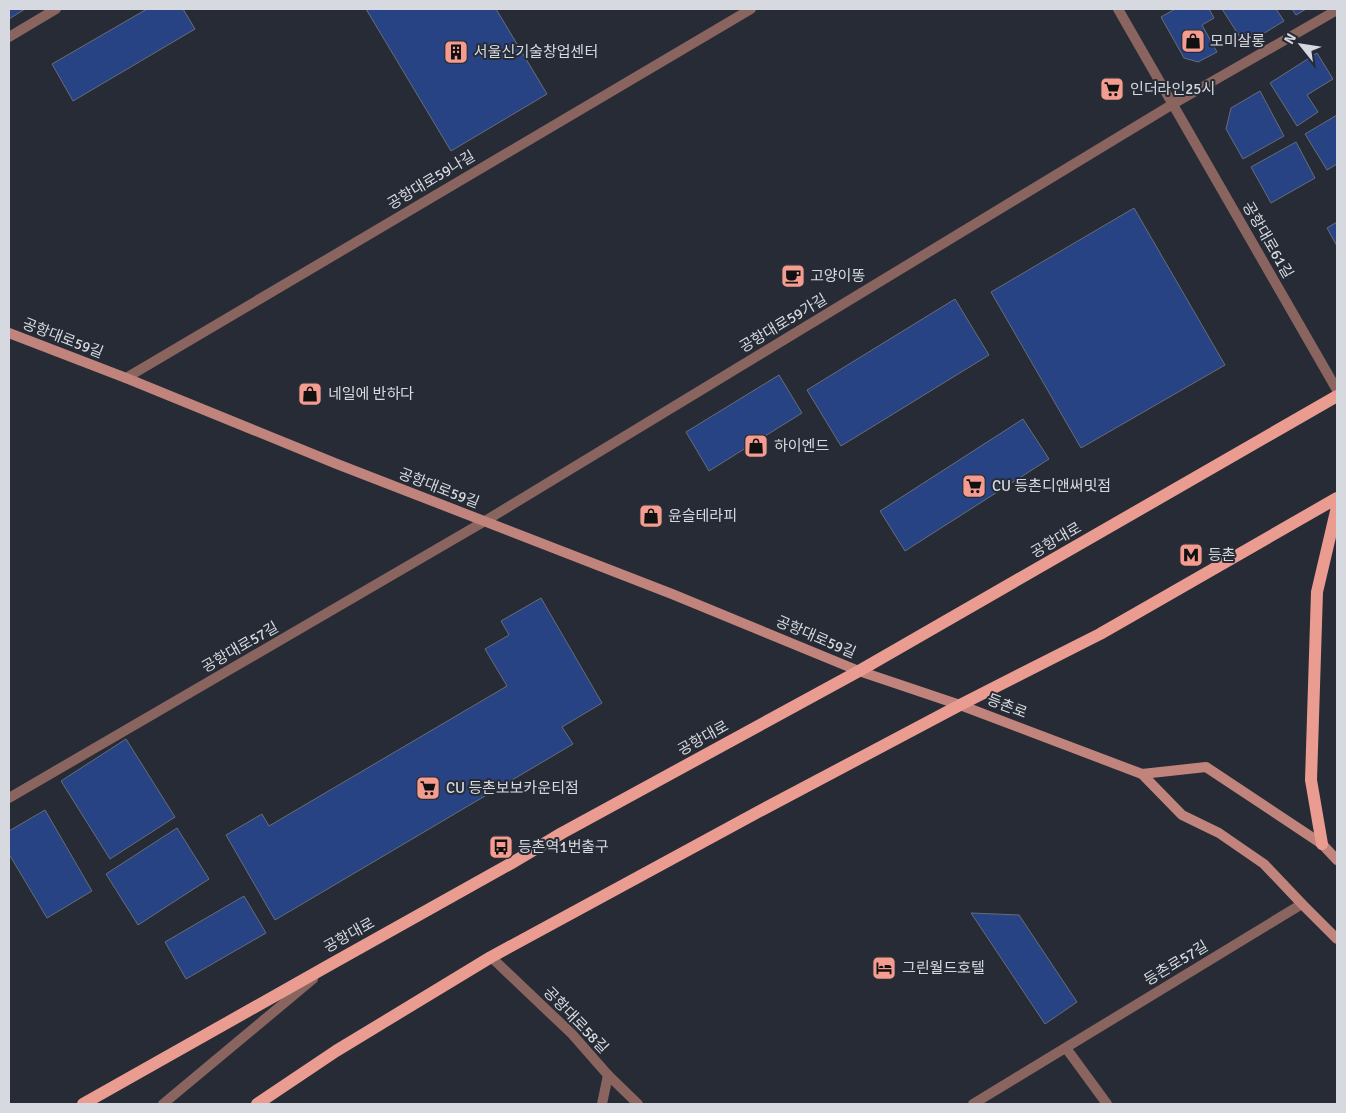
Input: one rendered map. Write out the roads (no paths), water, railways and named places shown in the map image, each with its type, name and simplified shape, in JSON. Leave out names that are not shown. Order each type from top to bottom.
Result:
[{"type":"main road","name":"공항대로59길","points":[[9,333],[126,378],[337,464],[672,594],[859,671]]},
{"type":"main road","name":"공항대로","points":[[83,1104],[562,833],[859,671],[1337,396]]},
{"type":"main road","points":[[257,1104],[336,1050],[491,957],[960,705],[1100,634],[1337,498]]},
{"type":"main road","points":[[1322,844],[1311,780],[1317,592],[1337,506]]},
{"type":"main road","name":"등촌로","points":[[859,671],[960,705],[1142,774],[1182,815],[1218,833],[1264,864],[1337,939]]},
{"type":"main road","name":"등촌로","points":[[1142,774],[1206,767],[1322,844],[1337,860]]},
{"type":"street","points":[[9,37],[56,9]]},
{"type":"street","name":"공항대로59나길","points":[[126,378],[751,9]]},
{"type":"street","name":"공항대로61길","points":[[1118,9],[1337,390]]},
{"type":"street","points":[[1173,104],[1337,10]]},
{"type":"street","name":"공항대로59가길","points":[[485,521],[1173,104]]},
{"type":"street","name":"공항대로57길","points":[[9,798],[485,521]]},
{"type":"street","name":"등촌로57길","points":[[973,1104],[1302,904]]},
{"type":"street","name":"공항대로58길","points":[[491,957],[572,1034],[608,1075],[638,1104]]},
{"type":"street","points":[[163,1104],[332,963]]},
{"type":"street","points":[[1066,1048],[1107,1104]]},
{"type":"street","points":[[602,1104],[608,1075]]},
{"type":"place","name":"모미살롱","points":[[1193,41]]},
{"type":"place","name":"서울신기술창업센터","points":[[456,52]]},
{"type":"place","name":"인더라인25시","points":[[1112,89]]},
{"type":"place","name":"고양이똥","points":[[793,276]]},
{"type":"place","name":"네일에 반하다","points":[[310,394]]},
{"type":"place","name":"하이엔드","points":[[756,446]]},
{"type":"place","name":"CU 등촌디앤써밋점","points":[[974,486]]},
{"type":"place","name":"윤슬테라피","points":[[651,516]]},
{"type":"place","name":"등촌","points":[[1191,555]]},
{"type":"place","name":"CU 등촌보보카운티점","points":[[428,788]]},
{"type":"place","name":"등촌역1번출구","points":[[501,847]]},
{"type":"place","name":"그린월드호텔","points":[[884,968]]}]
